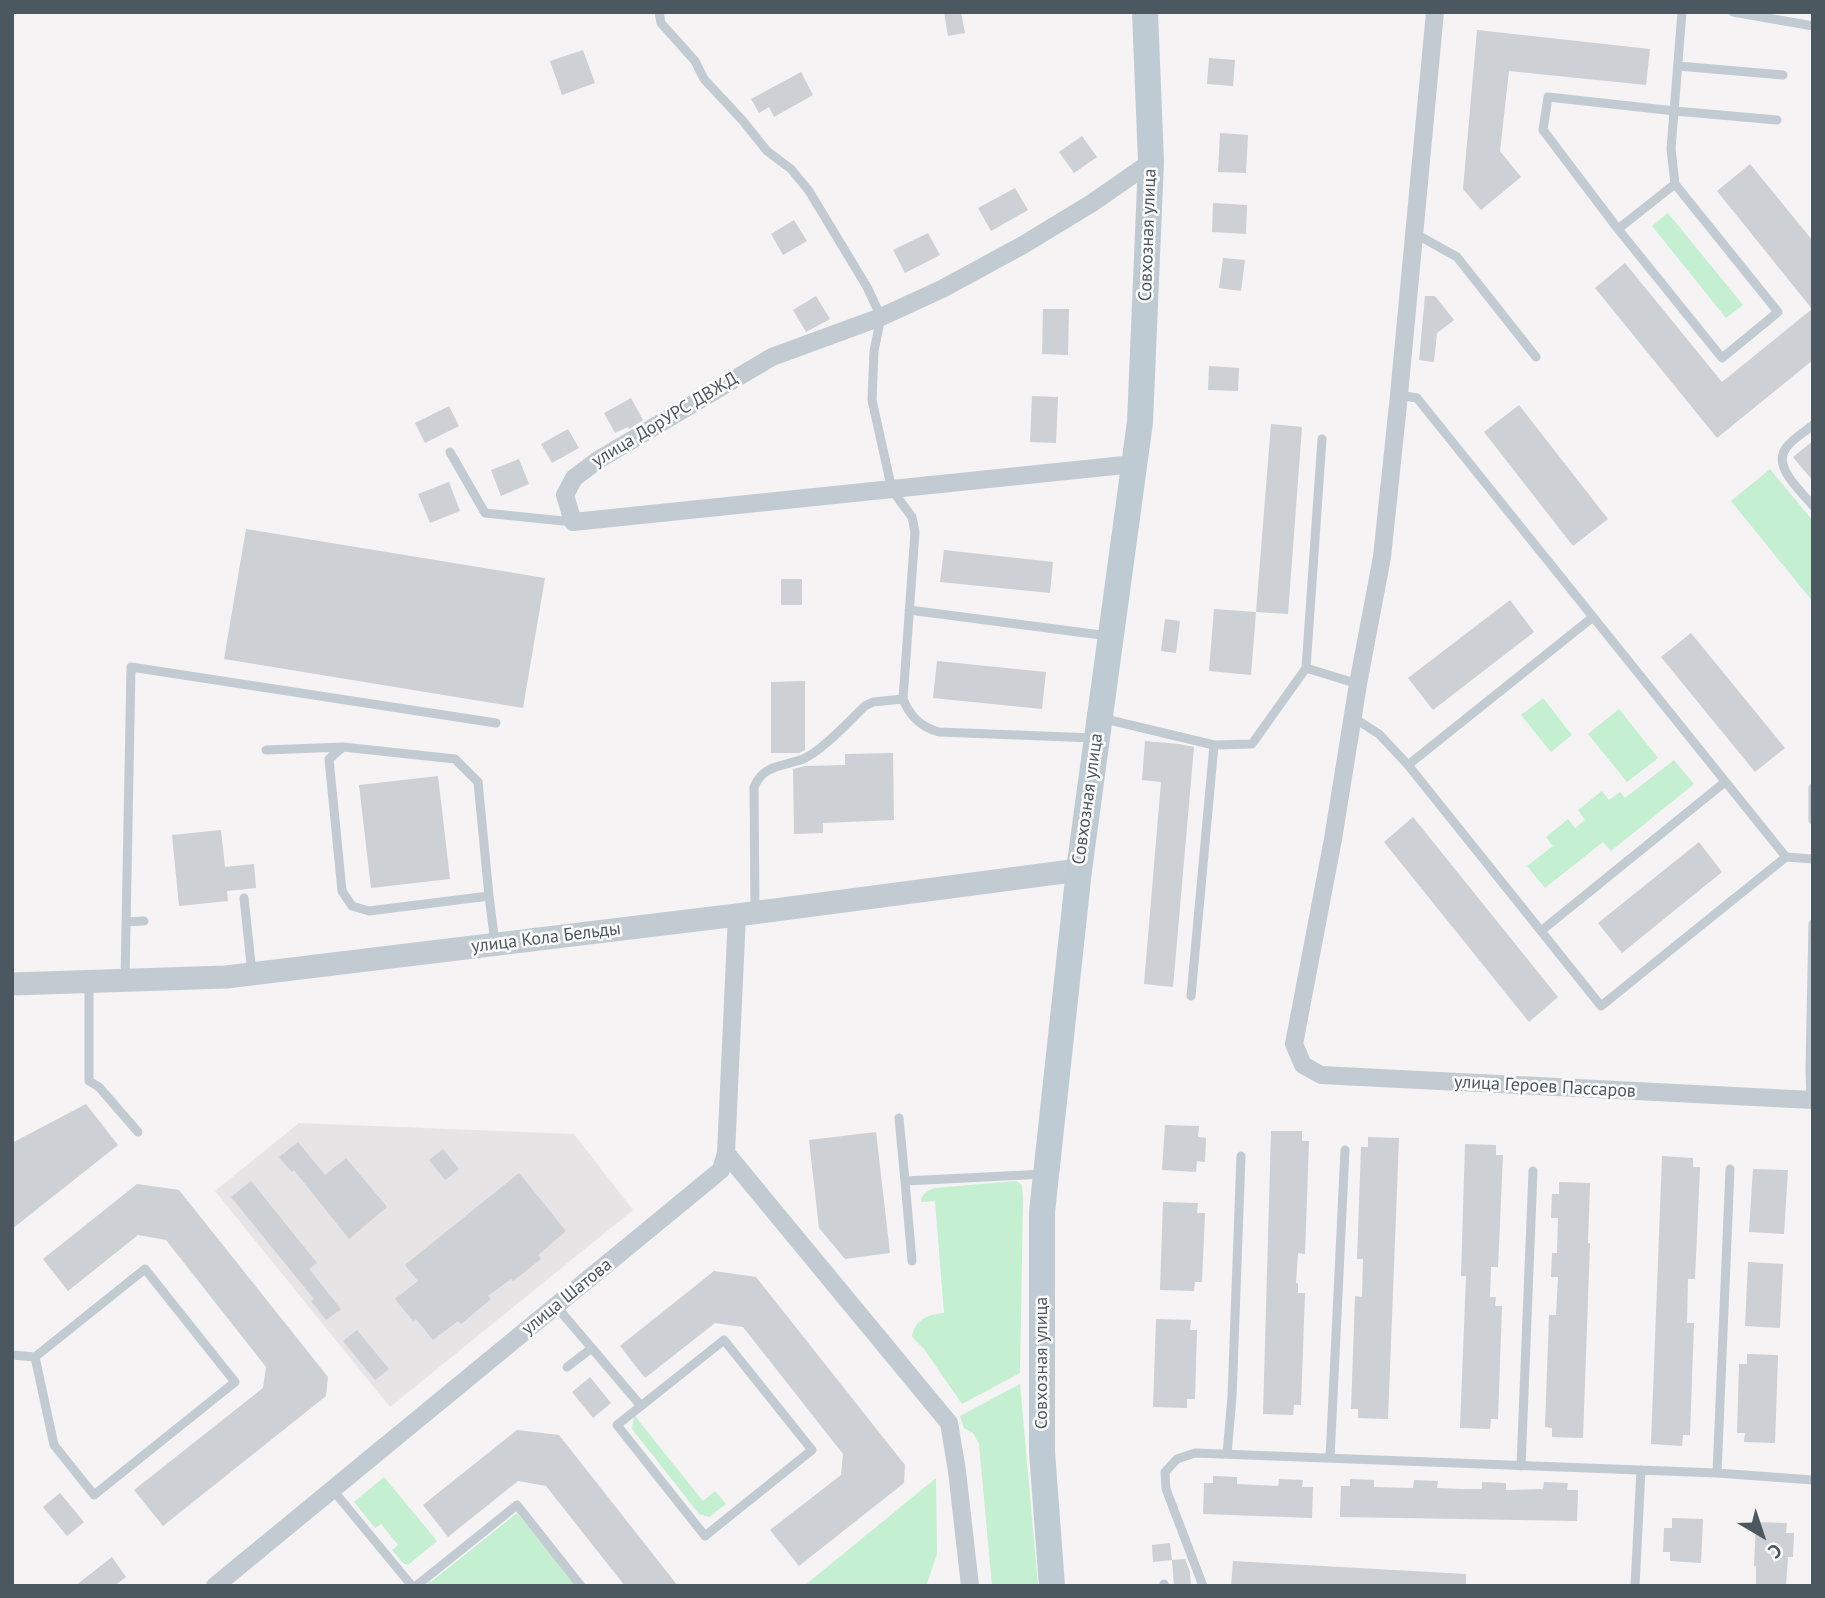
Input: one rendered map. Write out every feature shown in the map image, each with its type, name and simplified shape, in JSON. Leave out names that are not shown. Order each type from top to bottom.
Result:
[{"type":"main road","name":"Совхозная улица","points":[[1052,1586],[1042,1452],[1042,1212],[1079,870],[1140,422],[1151,162],[1145,12]]},
{"type":"street","points":[[1354,718],[1381,557],[1435,12]]},
{"type":"street","name":"улица ДорУРС ДВЖД","points":[[573,522],[565,495],[574,478],[598,460],[772,357],[881,317],[942,289],[1023,245],[1092,203],[1151,162]]},
{"type":"street","points":[[573,522],[1134,464]]},
{"type":"street","name":"улица Героев Пассаров","points":[[1354,718],[1294,1044],[1303,1065],[1321,1075],[1812,1100]]},
{"type":"street","name":"улица Кола Бельды","points":[[12,984],[226,977],[746,914],[1079,870]]},
{"type":"street","points":[[746,914],[726,1153],[949,1423],[970,1586]]},
{"type":"street","name":"улица Шатова","points":[[215,1586],[721,1170],[726,1153]]},
{"type":"lane","points":[[659,12],[661,23],[695,61],[704,79],[743,121],[766,151],[791,169],[809,191],[867,287],[881,317],[874,351],[872,400],[892,490],[912,517],[915,532],[903,699],[920,725],[939,732],[1098,728],[1214,745],[1252,744],[1306,668],[1321,439]]},
{"type":"lane","points":[[1682,12],[1675,111],[1671,149],[1675,184],[1778,312],[1722,358],[1618,229],[1543,130],[1548,97],[1675,111],[1777,120]]},
{"type":"lane","points":[[1733,12],[1813,26]]},
{"type":"lane","points":[[1678,66],[1783,75]]},
{"type":"lane","points":[[1618,229],[1675,184]]},
{"type":"lane","points":[[1414,233],[1457,257],[1536,357]]},
{"type":"lane","points":[[1399,396],[1417,398],[1786,857]]},
{"type":"lane","points":[[1813,425],[1786,448],[1781,459],[1782,467],[1813,506]]},
{"type":"lane","points":[[450,452],[485,513],[573,522]]},
{"type":"lane","points":[[909,610],[1111,636]]},
{"type":"lane","points":[[1408,765],[1593,617]]},
{"type":"lane","points":[[125,980],[131,667],[496,723]]},
{"type":"lane","points":[[1306,668],[1358,684]]},
{"type":"lane","points":[[746,914],[754,787],[758,778],[766,771],[806,758],[865,706],[873,702],[903,699]]},
{"type":"lane","points":[[1354,718],[1379,734],[1408,765],[1601,1006],[1786,857],[1813,859]]},
{"type":"lane","points":[[1191,996],[1214,745]]},
{"type":"lane","points":[[343,747],[328,759],[342,891],[352,906],[369,911],[489,896]]},
{"type":"lane","points":[[267,750],[343,747],[455,759],[478,782],[495,944]]},
{"type":"lane","points":[[1541,931],[1726,782]]},
{"type":"lane","points":[[1813,788],[1813,820]]},
{"type":"lane","points":[[244,898],[252,974]]},
{"type":"lane","points":[[126,922],[144,921]]},
{"type":"lane","points":[[1812,1100],[1810,1069],[1813,924]]},
{"type":"lane","points":[[89,982],[89,1081],[99,1087],[138,1132]]},
{"type":"lane","points":[[899,1118],[912,1261]]},
{"type":"lane","points":[[1330,1458],[1345,1150]]},
{"type":"lane","points":[[1227,1454],[1232,1397],[1241,1156]]},
{"type":"lane","points":[[1717,1474],[1730,1169]]},
{"type":"lane","points":[[1521,1466],[1533,1171]]},
{"type":"lane","points":[[905,1181],[1046,1173]]},
{"type":"lane","points":[[12,1355],[35,1357],[145,1269],[235,1382],[94,1495],[54,1445],[35,1357]]},
{"type":"lane","points":[[556,1306],[640,1406]]},
{"type":"lane","points":[[724,1340],[812,1450],[705,1536],[617,1425],[640,1406],[724,1340]]},
{"type":"lane","points":[[567,1367],[592,1348]]},
{"type":"lane","points":[[1203,1586],[1166,1489],[1165,1472],[1177,1459],[1195,1453],[1641,1470],[1813,1480]]},
{"type":"lane","points":[[1635,1586],[1641,1470]]},
{"type":"lane","points":[[332,1489],[414,1586],[517,1505],[581,1586]]},
{"type":"shaded area","points":[[299,1123],[574,1134],[633,1210],[390,1407],[215,1191]]},
{"type":"green space","points":[[1668,213],[1743,305],[1726,318],[1652,226]]},
{"type":"green space","points":[[1770,469],[1813,521],[1813,602],[1731,501]]},
{"type":"green space","points":[[1543,698],[1572,735],[1551,752],[1521,715]]},
{"type":"green space","points":[[1619,709],[1658,758],[1627,782],[1588,734]]},
{"type":"green space","points":[[1674,760],[1694,784],[1611,851],[1603,842],[1545,888],[1527,866],[1553,846],[1546,837],[1568,819],[1575,828],[1585,820],[1578,810],[1602,791],[1609,800],[1620,792],[1625,798]]},
{"type":"green space","points":[[1016,1181],[1022,1185],[1023,1199],[1020,1373],[962,1404],[924,1349],[912,1337],[916,1326],[923,1319],[944,1313],[935,1201],[921,1202],[921,1199],[925,1193],[935,1188]]},
{"type":"green space","points":[[1020,1384],[1038,1586],[992,1586],[979,1444],[973,1433],[964,1428],[960,1416]]},
{"type":"green space","points":[[634,1415],[703,1501],[715,1491],[726,1504],[709,1517],[699,1514],[632,1429]]},
{"type":"green space","points":[[384,1477],[437,1541],[408,1565],[392,1550],[398,1545],[381,1524],[375,1528],[354,1502]]},
{"type":"green space","points":[[936,1478],[937,1554],[926,1586],[804,1586]]},
{"type":"green space","points":[[517,1513],[576,1586],[427,1586],[429,1580],[431,1582]]},
{"type":"building","points":[[944,12],[961,12],[965,33],[948,36]]},
{"type":"building","points":[[1477,30],[1650,49],[1646,85],[1509,71],[1500,151],[1521,177],[1481,210],[1463,189]]},
{"type":"building","points":[[583,50],[595,83],[562,95],[550,61]]},
{"type":"building","points":[[1209,58],[1235,60],[1233,86],[1207,84]]},
{"type":"building","points":[[801,72],[813,95],[774,117],[769,107],[759,113],[751,99]]},
{"type":"building","points":[[1220,133],[1248,135],[1246,173],[1218,172]]},
{"type":"building","points":[[1082,136],[1097,157],[1074,173],[1059,152]]},
{"type":"building","points":[[1750,164],[1813,241],[1813,360],[1717,438],[1595,288],[1625,263],[1722,382],[1812,309],[1717,191]]},
{"type":"building","points":[[1015,188],[1028,210],[991,231],[978,208]]},
{"type":"building","points":[[1213,203],[1247,205],[1246,234],[1212,232]]},
{"type":"building","points":[[794,220],[807,241],[783,255],[771,234]]},
{"type":"building","points":[[928,233],[940,255],[905,273],[893,250]]},
{"type":"building","points":[[1223,258],[1245,260],[1241,291],[1219,288]]},
{"type":"building","points":[[816,296],[830,319],[806,332],[793,310]]},
{"type":"building","points":[[1425,296],[1435,296],[1454,320],[1437,333],[1434,362],[1419,360]]},
{"type":"building","points":[[1043,309],[1069,309],[1068,355],[1042,354]]},
{"type":"building","points":[[1209,366],[1239,368],[1238,391],[1208,390]]},
{"type":"building","points":[[1032,396],[1058,397],[1056,443],[1030,442]]},
{"type":"building","points":[[631,398],[643,420],[629,429],[628,427],[615,433],[604,413]]},
{"type":"building","points":[[1519,405],[1608,519],[1573,546],[1484,432]]},
{"type":"building","points":[[449,406],[459,426],[425,443],[415,423]]},
{"type":"building","points":[[1271,424],[1302,427],[1288,614],[1256,612]]},
{"type":"building","points":[[568,429],[579,448],[552,463],[541,444]]},
{"type":"building","points":[[1813,441],[1813,481],[1793,457]]},
{"type":"building","points":[[519,459],[529,484],[501,496],[491,470]]},
{"type":"building","points":[[449,482],[460,511],[430,523],[418,494]]},
{"type":"building","points":[[246,529],[545,578],[523,708],[224,659]]},
{"type":"building","points":[[944,550],[1053,562],[1050,593],[940,582]]},
{"type":"building","points":[[781,579],[802,579],[802,605],[781,605]]},
{"type":"building","points":[[1510,600],[1534,632],[1433,710],[1408,678]]},
{"type":"building","points":[[1214,609],[1256,612],[1251,675],[1209,671]]},
{"type":"building","points":[[1165,619],[1180,621],[1176,653],[1161,651]]},
{"type":"building","points":[[1691,633],[1785,748],[1755,772],[1661,657]]},
{"type":"building","points":[[937,661],[1046,672],[1042,709],[933,698]]},
{"type":"building","points":[[805,681],[805,750],[799,753],[771,753],[771,682]]},
{"type":"building","points":[[1145,741],[1194,747],[1173,987],[1144,984],[1161,782],[1142,780]]},
{"type":"building","points":[[893,753],[894,820],[823,823],[823,833],[794,834],[793,769],[845,765],[845,754]]},
{"type":"building","points":[[438,776],[450,879],[371,888],[359,785]]},
{"type":"building","points":[[1413,817],[1558,997],[1529,1022],[1384,842]]},
{"type":"building","points":[[221,830],[225,867],[254,864],[256,888],[227,891],[228,901],[179,906],[172,835]]},
{"type":"building","points":[[1699,842],[1722,872],[1622,953],[1598,923]]},
{"type":"building","points":[[86,1104],[118,1145],[12,1229],[12,1143]]},
{"type":"building","points":[[1165,1125],[1199,1126],[1198,1137],[1206,1138],[1205,1162],[1197,1161],[1196,1172],[1162,1170]]},
{"type":"building","points":[[1271,1131],[1302,1131],[1302,1141],[1309,1141],[1305,1254],[1298,1253],[1296,1283],[1298,1293],[1305,1293],[1301,1405],[1294,1405],[1293,1415],[1263,1414]]},
{"type":"building","points":[[876,1132],[890,1253],[845,1259],[819,1228],[809,1140]]},
{"type":"building","points":[[1368,1137],[1399,1138],[1388,1419],[1358,1418],[1358,1409],[1351,1409],[1355,1296],[1362,1297],[1363,1259],[1357,1259],[1361,1147],[1368,1147]]},
{"type":"building","points":[[298,1142],[325,1175],[346,1158],[387,1207],[349,1239],[294,1170],[292,1172],[279,1157]]},
{"type":"building","points":[[1465,1144],[1496,1145],[1496,1155],[1503,1155],[1498,1267],[1491,1267],[1490,1297],[1496,1297],[1495,1306],[1502,1306],[1498,1419],[1491,1419],[1490,1429],[1460,1428],[1466,1276],[1461,1276]]},
{"type":"building","points":[[443,1149],[459,1169],[445,1180],[429,1160]]},
{"type":"building","points":[[1662,1156],[1693,1158],[1693,1167],[1700,1167],[1695,1279],[1688,1279],[1687,1323],[1694,1323],[1690,1435],[1683,1435],[1682,1446],[1651,1444]]},
{"type":"building","points":[[1753,1169],[1788,1170],[1784,1234],[1749,1232]]},
{"type":"building","points":[[519,1173],[566,1231],[538,1255],[541,1259],[488,1296],[491,1299],[461,1324],[458,1321],[433,1340],[395,1299],[418,1281],[405,1265]]},
{"type":"building","points":[[251,1181],[317,1263],[309,1269],[341,1309],[326,1320],[311,1301],[314,1299],[231,1197]]},
{"type":"building","points":[[1559,1182],[1590,1183],[1583,1438],[1552,1437],[1552,1428],[1545,1427],[1549,1315],[1556,1315],[1558,1277],[1551,1277],[1552,1253],[1557,1253],[1558,1218],[1551,1218],[1552,1194],[1559,1194]]},
{"type":"building","points":[[137,1184],[179,1190],[328,1377],[326,1396],[163,1526],[134,1490],[263,1388],[266,1367],[166,1240],[138,1235],[68,1291],[43,1259]]},
{"type":"building","points":[[1163,1202],[1198,1203],[1197,1213],[1205,1213],[1202,1282],[1195,1282],[1194,1291],[1160,1290]]},
{"type":"building","points":[[1748,1262],[1783,1264],[1780,1328],[1745,1326]]},
{"type":"building","points":[[714,1271],[756,1277],[905,1465],[904,1483],[799,1566],[770,1530],[841,1475],[843,1454],[743,1327],[715,1323],[645,1378],[620,1346]]},
{"type":"building","points":[[1156,1319],[1191,1320],[1190,1330],[1197,1330],[1195,1399],[1187,1399],[1187,1408],[1153,1407]]},
{"type":"building","points":[[357,1330],[389,1369],[375,1380],[343,1341]]},
{"type":"building","points":[[1747,1354],[1778,1355],[1775,1443],[1744,1442],[1745,1433],[1737,1433],[1739,1364],[1747,1364]]},
{"type":"building","points":[[590,1377],[611,1403],[593,1418],[572,1392]]},
{"type":"building","points":[[517,1430],[559,1435],[678,1586],[625,1586],[546,1486],[518,1481],[448,1537],[423,1505]]},
{"type":"building","points":[[1213,1476],[1237,1477],[1237,1484],[1278,1486],[1279,1479],[1303,1480],[1302,1487],[1313,1487],[1312,1518],[1203,1514],[1204,1483],[1213,1483]]},
{"type":"building","points":[[1350,1479],[1374,1480],[1374,1487],[1413,1488],[1414,1480],[1438,1481],[1437,1488],[1461,1489],[1482,1489],[1482,1482],[1506,1483],[1506,1490],[1543,1489],[1544,1482],[1568,1483],[1567,1490],[1578,1490],[1577,1521],[1340,1517],[1341,1486],[1350,1486]]},
{"type":"building","points":[[60,1493],[84,1522],[67,1536],[43,1507]]},
{"type":"building","points":[[1672,1518],[1703,1519],[1701,1563],[1670,1561],[1670,1552],[1663,1552],[1664,1528],[1672,1528]]},
{"type":"building","points":[[1756,1522],[1787,1523],[1786,1533],[1794,1533],[1793,1557],[1788,1557],[1786,1586],[1756,1586]]},
{"type":"building","points":[[1170,1543],[1172,1560],[1153,1562],[1152,1545]]},
{"type":"building","points":[[112,1557],[126,1577],[114,1586],[75,1586]]},
{"type":"building","points":[[1185,1559],[1191,1586],[1174,1586],[1172,1560]]},
{"type":"building","points":[[1233,1561],[1466,1574],[1466,1586],[1231,1586]]}]
